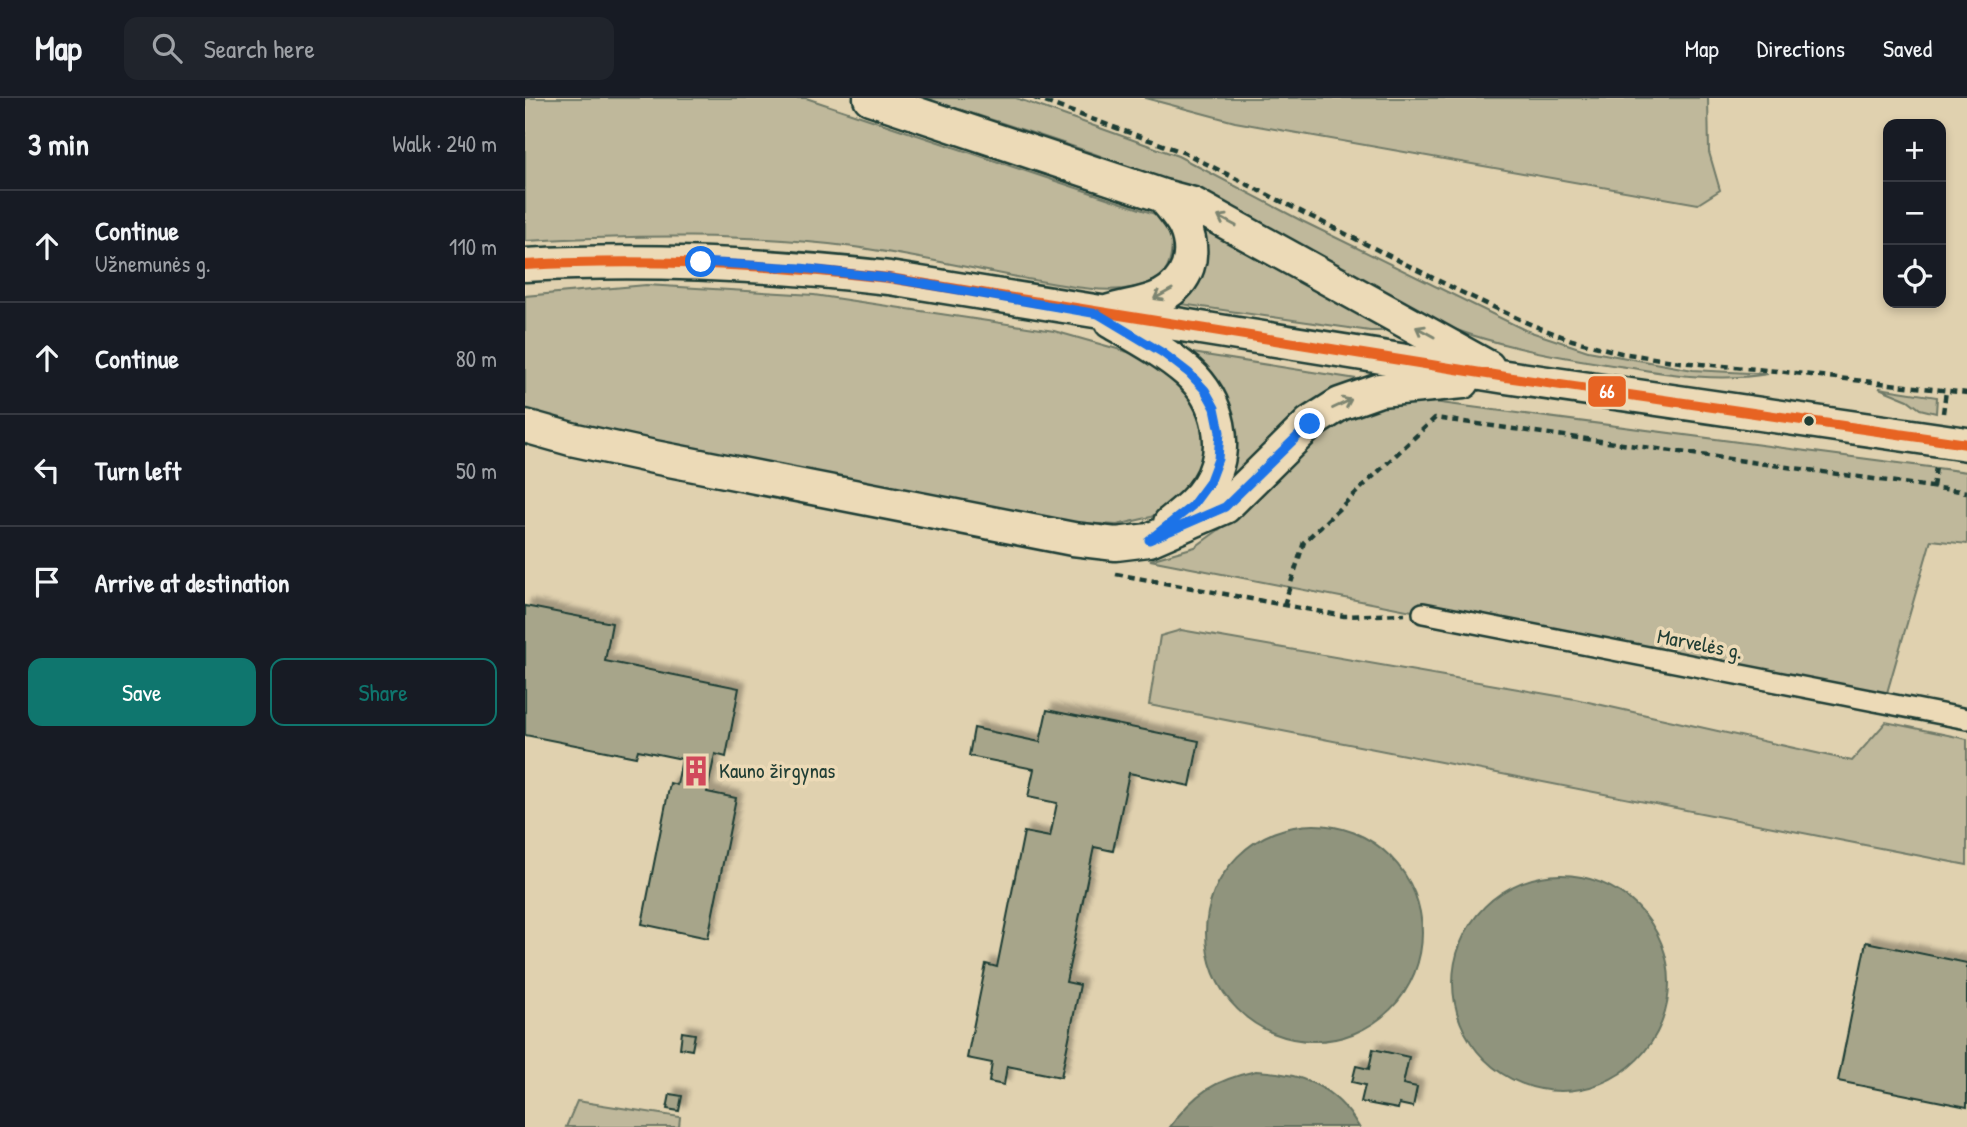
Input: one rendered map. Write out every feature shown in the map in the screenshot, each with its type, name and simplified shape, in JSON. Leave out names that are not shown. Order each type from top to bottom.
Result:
[{"type":"main road","points":[[870,98],[1193,204],[1506,377]]},
{"type":"main road","points":[[1098,314],[1160,298],[1182,282],[1189,264],[1190,244],[1184,225],[1163,196]]},
{"type":"main road","points":[[525,265],[593,261],[687,262],[800,268],[889,278],[1098,314],[1506,377],[1967,443]]},
{"type":"main road","points":[[1098,314],[1163,353],[1189,373],[1205,390],[1215,408],[1220,432],[1218,459],[1209,483],[1192,506],[1149,540]]},
{"type":"main road","points":[[525,426],[642,454],[1073,539],[1116,544],[1149,540],[1225,507],[1310,424],[1340,404],[1380,390],[1506,377]]},
{"type":"street","name":"Marvelės g.","points":[[1423,613],[1967,719]]},
{"type":"path","points":[[1034,98],[1185,153],[1461,292],[1532,325],[1572,340],[1621,353],[1679,362],[1967,393]]},
{"type":"path","points":[[1284,605],[1304,542],[1435,418],[1967,492]]},
{"type":"shaded area","points":[[525,98],[806,98],[1158,215],[1172,232],[1169,263],[1161,276],[1145,285],[1106,290],[1079,288],[876,250],[813,242],[690,236],[525,241]]},
{"type":"shaded area","points":[[925,98],[1016,98],[1178,156],[1302,221],[1525,330],[1588,351],[1693,370],[1768,374],[1714,377],[1661,373],[1542,353],[1487,340],[1407,310],[1259,226],[1175,185],[1069,145]]},
{"type":"shaded area","points":[[1145,98],[1708,98],[1709,152],[1720,190],[1698,204],[1235,122]]},
{"type":"shaded area","points":[[1205,221],[1385,323],[1383,331],[1174,303],[1198,226]]},
{"type":"shaded area","points":[[646,285],[814,295],[1054,331],[1156,360],[1186,386],[1204,424],[1205,457],[1194,481],[1175,504],[1151,517],[1117,525],[1063,522],[640,441],[535,415],[525,410],[525,296]]},
{"type":"shaded area","points":[[1186,352],[1363,380],[1310,402],[1216,498],[1230,462],[1233,429],[1225,402]]},
{"type":"shaded area","points":[[1879,388],[1937,397],[1936,413],[1920,409],[1908,400]]},
{"type":"shaded area","points":[[1433,402],[1967,472],[1967,544],[1931,540],[1884,703],[1150,560],[1195,547],[1239,515],[1295,454],[1328,423],[1379,404]]},
{"type":"shaded area","points":[[1181,630],[1575,699],[1852,761],[1886,722],[1967,739],[1967,865],[1149,705],[1160,636]]},
{"type":"shaded area","points":[[1314,825],[1355,833],[1374,843],[1390,857],[1404,873],[1414,892],[1422,933],[1414,974],[1404,993],[1390,1009],[1374,1023],[1355,1033],[1314,1041],[1273,1033],[1254,1023],[1238,1009],[1224,993],[1214,974],[1206,933],[1214,892],[1224,873],[1238,857],[1254,843],[1273,833]]},
{"type":"shaded area","points":[[1561,875],[1602,883],[1621,893],[1637,907],[1651,923],[1661,942],[1669,983],[1661,1024],[1651,1043],[1637,1059],[1621,1073],[1602,1083],[1561,1091],[1520,1083],[1501,1073],[1485,1059],[1471,1043],[1461,1024],[1453,983],[1461,942],[1471,923],[1485,907],[1501,893],[1520,883]]},
{"type":"shaded area","points":[[1256,1071],[1288,1075],[1315,1084],[1339,1101],[1359,1127],[1170,1127],[1188,1105],[1207,1090],[1229,1079]]},
{"type":"shaded area","points":[[577,1101],[680,1117],[679,1127],[566,1127]]},
{"type":"building","name":"Kauno žirgynas","points":[[525,606],[612,623],[605,661],[739,688],[726,757],[715,754],[707,792],[736,798],[708,938],[642,924],[670,783],[677,785],[682,759],[638,750],[636,757],[525,735]]},
{"type":"building","points":[[1047,710],[1199,741],[1190,786],[1129,773],[1113,851],[1094,847],[1066,982],[1080,985],[1061,1077],[1007,1066],[1004,1085],[989,1082],[992,1063],[967,1058],[986,964],[997,967],[1024,832],[1050,837],[1057,803],[1028,797],[1034,769],[969,756],[974,728],[1040,742]]},
{"type":"building","points":[[1866,942],[1967,963],[1967,1107],[1838,1081]]},
{"type":"building","points":[[682,1032],[695,1034],[692,1050],[680,1048]]},
{"type":"building","points":[[1373,1049],[1409,1057],[1403,1084],[1417,1087],[1413,1107],[1399,1104],[1398,1109],[1361,1102],[1365,1085],[1352,1082],[1356,1066],[1369,1069]]},
{"type":"building","points":[[670,1094],[682,1096],[679,1111],[667,1109]]},
{"type":"transit line","name":"66","points":[[525,265],[617,262],[707,264],[889,278],[1506,377],[1967,444]]},
{"type":"place","name":"Kauno žirgynas","points":[[696,771]]},
{"type":"route","points":[[701,262],[800,268],[889,278],[1098,314],[1163,353],[1189,373],[1205,390],[1215,408],[1220,432],[1218,459],[1209,483],[1192,506],[1149,540],[1225,507],[1310,424]]}]
